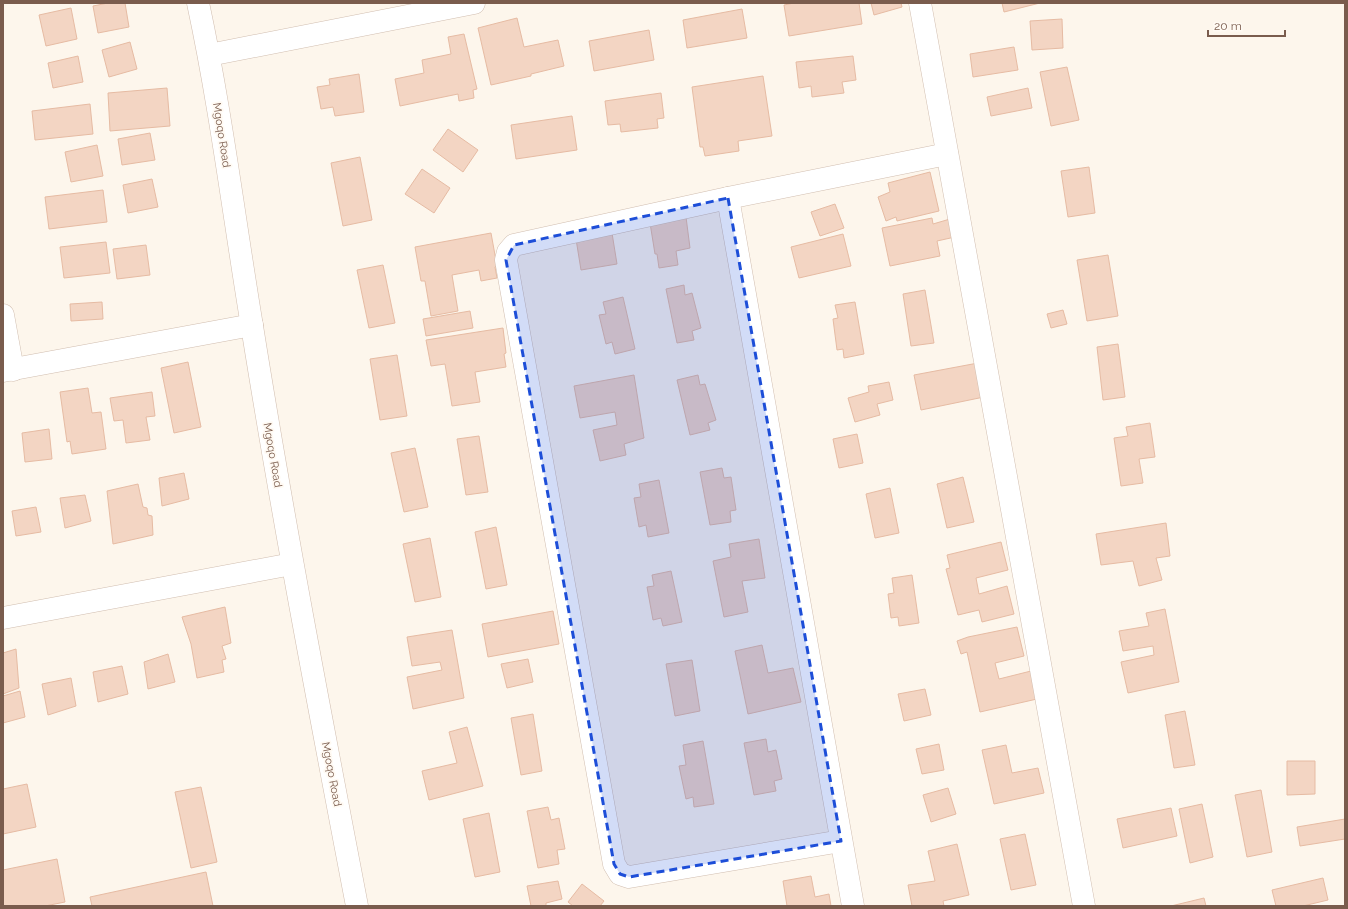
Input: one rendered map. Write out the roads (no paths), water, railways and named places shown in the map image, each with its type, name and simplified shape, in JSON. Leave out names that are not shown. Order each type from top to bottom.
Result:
[{"type":"street","name":"Mgoqo Road","points":[[198,3],[209,55],[292,564],[357,906]]},
{"type":"street","points":[[209,55],[474,3]]},
{"type":"street","points":[[920,3],[1084,906]]},
{"type":"street","points":[[841,840],[629,877],[620,874],[614,864],[506,260],[508,252],[514,245],[728,198],[947,154]]},
{"type":"street","points":[[728,198],[853,906]]},
{"type":"street","points":[[3,315],[8,370],[252,326]]},
{"type":"street","points":[[3,618],[292,564]]}]
